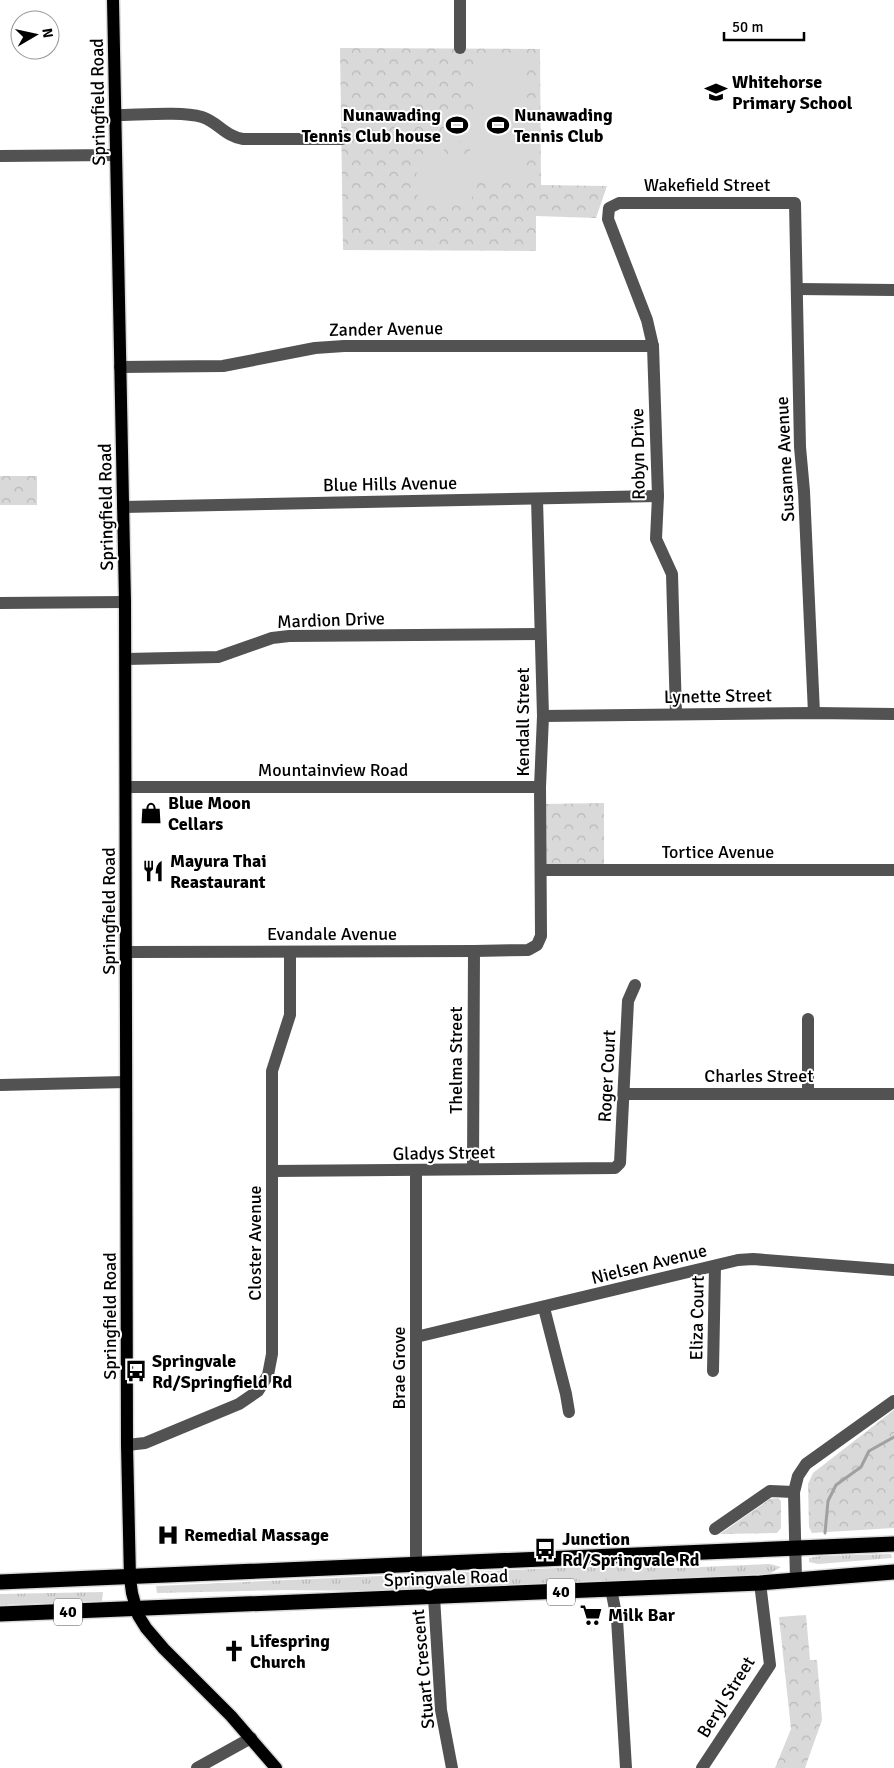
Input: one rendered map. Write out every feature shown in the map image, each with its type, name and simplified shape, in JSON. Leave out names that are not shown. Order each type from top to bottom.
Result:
[{"type":"highway","name":"Springvale Road","points":[[0,1582],[130,1578],[894,1544]]},
{"type":"highway","name":"Springvale Road","points":[[0,1614],[760,1583],[894,1572]]},
{"type":"main road","name":"Springfield Road","points":[[113,0],[126,659],[126,1082],[130,1578],[136,1609],[146,1628],[251,1738],[276,1768]]},
{"type":"street","points":[[460,0],[460,48]]},
{"type":"street","points":[[115,115],[196,116],[211,122],[229,135],[243,139],[342,139]]},
{"type":"street","points":[[0,156],[116,155]]},
{"type":"street","name":"Wakefield Street","points":[[619,203],[795,203]]},
{"type":"street","name":"Robyn Drive","points":[[619,203],[609,208],[608,219],[647,320],[653,346],[658,496],[656,539],[672,574],[676,714]]},
{"type":"street","name":"Susanne Avenue","points":[[795,203],[800,447],[804,492],[814,713]]},
{"type":"street","points":[[797,289],[894,290]]},
{"type":"street","name":"Zander Avenue","points":[[120,367],[223,366],[315,348],[344,346],[653,346]]},
{"type":"street","name":"Blue Hills Avenue","points":[[123,507],[658,496]]},
{"type":"street","name":"Kendall Street","points":[[537,499],[543,716],[540,787],[541,936],[537,944]]},
{"type":"street","points":[[0,603],[125,602]]},
{"type":"street","name":"Mardion Drive","points":[[126,659],[218,657],[272,638],[289,636],[540,634]]},
{"type":"street","name":"Lynette Street","points":[[543,716],[894,714]]},
{"type":"street","name":"Mountainview Road","points":[[126,787],[540,787]]},
{"type":"street","name":"Tortice Avenue","points":[[542,870],[894,870]]},
{"type":"street","name":"Evandale Avenue","points":[[127,952],[528,950],[537,944]]},
{"type":"street","name":"Thelma Street","points":[[472,1169],[474,951]]},
{"type":"street","name":"Closter Avenue","points":[[128,1445],[145,1443],[239,1404],[258,1391],[268,1375],[272,1354],[272,1071],[290,1015],[290,952]]},
{"type":"street","name":"Roger Court","points":[[615,1168],[620,1163],[628,1001],[635,984]]},
{"type":"street","points":[[808,1019],[808,1093]]},
{"type":"street","points":[[0,1085],[126,1082]]},
{"type":"street","name":"Charles Street","points":[[624,1094],[894,1094]]},
{"type":"street","name":"Gladys Street","points":[[273,1171],[615,1168]]},
{"type":"street","name":"Brae Grove","points":[[416,1171],[416,1565]]},
{"type":"street","name":"Nielsen Avenue","points":[[416,1337],[715,1266],[753,1259],[894,1270]]},
{"type":"street","name":"Eliza Court","points":[[713,1372],[715,1266]]},
{"type":"street","points":[[544,1308],[569,1412]]},
{"type":"street","points":[[796,1580],[794,1492],[798,1476],[806,1464],[894,1401]]},
{"type":"street","points":[[715,1529],[770,1490],[794,1492]]},
{"type":"street","name":"Beryl Street","points":[[702,1768],[770,1665],[760,1583]]},
{"type":"street","points":[[611,1589],[617,1619],[626,1768]]},
{"type":"street","name":"Stuart Crescent","points":[[434,1597],[440,1710],[452,1768]]},
{"type":"street","points":[[197,1768],[251,1738]]},
{"type":"green space","points":[[340,48],[540,49],[541,185],[607,186],[596,218],[536,216],[536,251],[343,250]]},
{"type":"green space","name":"Nunawading Tennis Club","points":[[525,55],[526,180],[472,180],[472,205],[418,206],[416,156],[425,156],[426,145],[444,144],[444,112],[474,113],[473,56]],"holes":[[[460,138],[470,138],[470,155],[444,155],[444,145],[460,145]]]},
{"type":"green space","points":[[0,476],[37,476],[37,505],[0,505]]},
{"type":"green space","points":[[604,803],[604,870],[542,870],[540,804]]},
{"type":"green space","points":[[894,1410],[894,1528],[812,1533],[809,1527],[808,1484],[813,1473]]},
{"type":"green space","points":[[778,1498],[781,1501],[781,1528],[777,1533],[720,1534],[770,1499]]},
{"type":"green space","points":[[891,1554],[892,1558],[818,1564],[809,1562],[809,1558],[820,1556]]},
{"type":"green space","points":[[770,1564],[781,1567],[769,1574],[367,1591],[285,1590],[157,1593],[156,1586],[602,1566],[676,1568]]},
{"type":"green space","points":[[103,1592],[102,1601],[0,1605],[0,1594]]},
{"type":"green space","points":[[806,1615],[810,1660],[817,1660],[822,1720],[805,1768],[775,1768],[791,1729],[779,1617]]},
{"type":"waterway","points":[[825,1533],[828,1501],[836,1485],[861,1467],[869,1451],[894,1437]]},
{"type":"place","name":"Whitehorse Primary School","points":[[716,92]]},
{"type":"place","name":"Nunawading Tennis Club house","points":[[457,125]]},
{"type":"place","name":"Nunawading Tennis Club","points":[[498,125]]},
{"type":"place","name":"Blue Moon Cellars","points":[[151,813]]},
{"type":"place","name":"Mayura Thai Reastaurant","points":[[153,871]]},
{"type":"place","name":"Springvale Rd/Springfield Rd","points":[[136,1371]]},
{"type":"place","name":"Remedial Massage","points":[[168,1535]]},
{"type":"place","name":"Junction Rd/Springvale Rd","points":[[545,1549]]},
{"type":"place","name":"Milk Bar","points":[[591,1615]]},
{"type":"place","name":"Lifespring Church","points":[[234,1651]]}]
